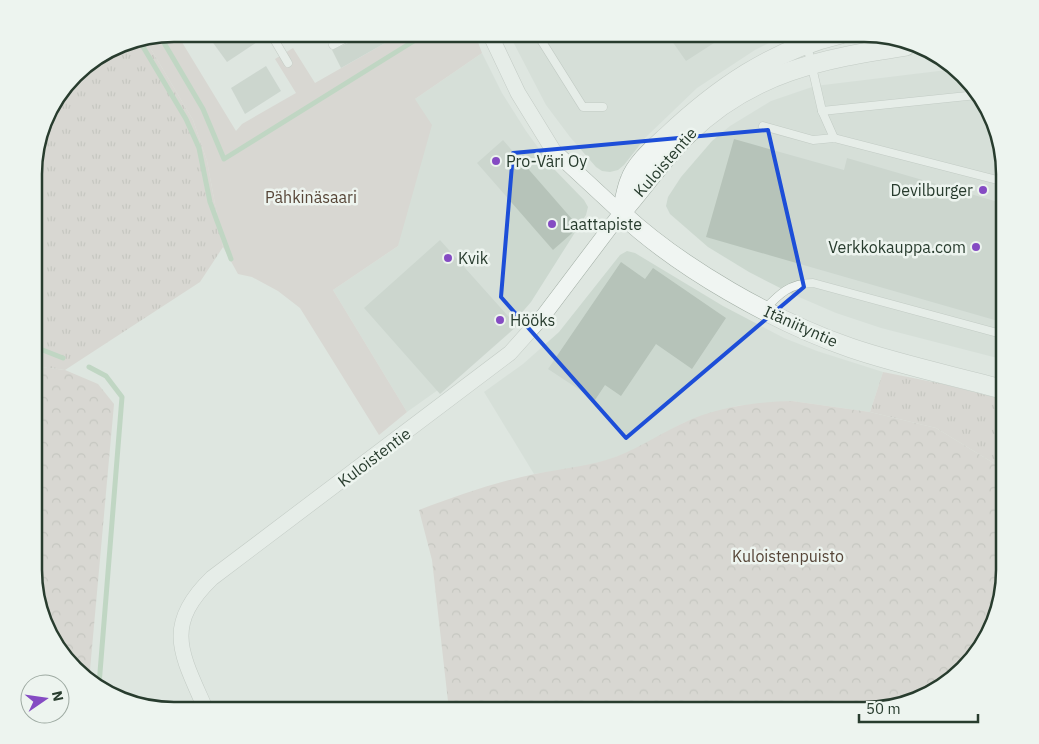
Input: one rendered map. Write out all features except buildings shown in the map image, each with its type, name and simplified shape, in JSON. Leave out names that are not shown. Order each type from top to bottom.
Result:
[{"type":"street","points":[[494,43],[518,93],[553,150],[621,213]]},
{"type":"street","name":"Kuloistentie","points":[[621,213],[630,179],[637,168],[684,120],[714,94],[749,71],[807,43]]},
{"type":"street","name":"Kuloistentie","points":[[202,701],[182,650],[181,621],[195,594],[212,578],[510,354],[544,315],[621,213],[681,141],[722,104],[757,83],[812,64],[900,47]]},
{"type":"street","name":"Itäniityntie","points":[[621,213],[640,231],[677,257],[764,310],[814,334],[851,348],[996,388]]},
{"type":"lane","points":[[276,43],[288,63]]},
{"type":"lane","points":[[334,45],[338,43]]},
{"type":"lane","points":[[543,43],[583,107],[603,107]]},
{"type":"lane","points":[[807,43],[822,111],[834,138]]},
{"type":"lane","points":[[822,111],[970,96]]},
{"type":"lane","points":[[763,126],[813,140],[834,138],[996,180]]},
{"type":"lane","points":[[764,310],[779,294],[789,287],[802,283],[813,283],[996,333]]},
{"type":"highlighted area","points":[[768,130],[804,287],[626,438],[501,297],[513,153]]},
{"type":"shaded area","points":[[514,43],[769,43],[697,88],[646,137],[618,170],[602,171],[596,167],[546,105]]},
{"type":"shaded area","points":[[482,53],[502,93],[526,131],[553,168],[584,200],[588,207],[586,215],[531,302],[497,341],[459,375],[407,412],[333,290],[398,246],[415,99]]},
{"type":"shaded area","points":[[945,70],[958,81],[979,108],[990,132],[996,166],[996,358],[881,328],[836,313],[792,294],[749,272],[708,247],[670,214],[666,206],[668,197],[681,177],[712,141],[730,126],[771,101],[815,86]]},
{"type":"shaded area","points":[[627,251],[635,253],[723,306],[784,338],[817,351],[883,372],[870,412],[792,401],[736,406],[683,423],[634,450],[608,460],[581,467],[534,474],[484,392],[523,364],[559,332],[620,255]]},
{"type":"green space","name":"Pähkinäsaari","points":[[182,43],[236,131],[242,124],[296,93],[275,59],[293,48],[315,83],[385,43],[478,43],[482,53],[415,99],[432,125],[398,246],[333,290],[407,412],[379,435],[300,308],[278,291],[252,277],[238,274],[223,247],[207,161],[193,120],[149,45]]},
{"type":"green space","points":[[149,45],[193,120],[207,161],[223,247],[200,282],[65,370],[42,367],[42,174],[49,132],[60,108],[75,87],[87,75],[108,60]]},
{"type":"green space","points":[[42,367],[65,370],[98,384],[114,404],[90,671],[75,657],[56,628],[45,595],[43,578]]},
{"type":"green space","points":[[883,372],[943,384],[996,398],[996,465],[936,428],[870,412]]},
{"type":"green space","name":"Kuloistenpuisto","points":[[792,401],[870,412],[936,428],[996,465],[996,578],[994,595],[990,612],[983,628],[969,650],[952,669],[923,688],[907,695],[865,702],[448,701],[432,560],[419,510],[506,481],[606,460],[626,453],[694,418],[749,404]]},
{"type":"waterway","points":[[164,43],[203,109],[224,159],[411,43]]},
{"type":"waterway","points":[[143,46],[186,119],[199,148],[210,202],[231,259]]},
{"type":"waterway","points":[[42,350],[63,358]]},
{"type":"waterway","points":[[89,367],[106,376],[122,397],[100,678]]},
{"type":"place","name":"Pro-Väri Oy","points":[[496,161]]},
{"type":"place","name":"Devilburger","points":[[983,190]]},
{"type":"place","name":"Laattapiste","points":[[552,224]]},
{"type":"place","name":"Verkkokauppa.com","points":[[976,247]]},
{"type":"place","name":"Kvik","points":[[448,258]]},
{"type":"place","name":"Hööks","points":[[500,320]]}]
